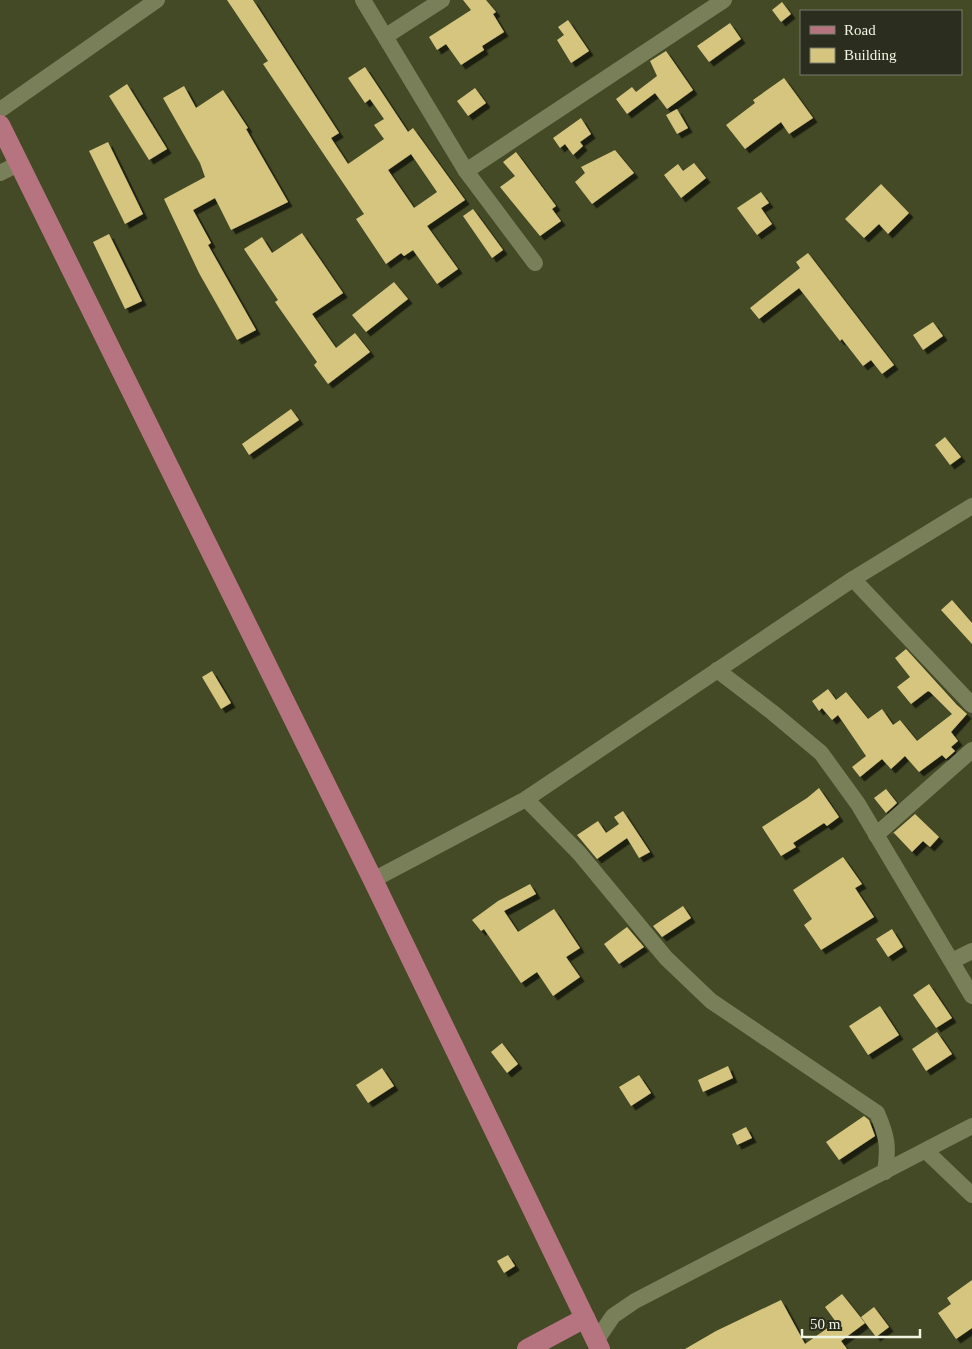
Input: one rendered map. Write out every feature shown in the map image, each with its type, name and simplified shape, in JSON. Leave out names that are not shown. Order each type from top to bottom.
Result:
[{"type":"main road","points":[[0,125],[373,880],[585,1318],[592,1346]]},
{"type":"main road","points":[[526,1349],[585,1318]]},
{"type":"street","points":[[0,110],[157,0]]},
{"type":"street","points":[[363,0],[466,171],[535,263]]},
{"type":"street","points":[[386,36],[442,0]]},
{"type":"street","points":[[466,171],[724,0]]},
{"type":"street","points":[[0,173],[20,163]]},
{"type":"street","points":[[373,880],[526,798],[853,579],[972,506]]},
{"type":"street","points":[[853,579],[972,705]]},
{"type":"street","points":[[717,670],[821,753],[858,804],[972,996]]},
{"type":"street","points":[[876,835],[972,750]]},
{"type":"street","points":[[526,798],[579,853],[666,958],[711,1001],[877,1113],[887,1136],[885,1172]]},
{"type":"street","points":[[952,961],[972,951]]},
{"type":"street","points":[[592,1346],[613,1316],[635,1300],[972,1126]]},
{"type":"street","points":[[926,1151],[972,1195]]},
{"type":"building","points":[[227,0],[253,0],[339,133],[331,138],[348,164],[384,139],[374,125],[384,119],[370,99],[365,103],[348,78],[365,67],[408,132],[413,128],[465,200],[427,226],[458,269],[437,284],[413,250],[404,256],[401,253],[386,264],[356,219],[364,214],[263,64],[268,61]],"holes":[[[411,154],[437,192],[414,208],[388,170]]]},
{"type":"building","points":[[463,0],[486,0],[496,12],[493,14],[504,32],[482,46],[484,50],[461,65],[446,44],[437,50],[429,37],[471,10]]},
{"type":"building","points":[[782,2],[791,14],[781,22],[772,10]]},
{"type":"building","points":[[568,20],[589,51],[571,63],[557,40],[564,35],[558,27]]},
{"type":"building","points":[[730,23],[741,39],[709,62],[697,46]]},
{"type":"building","points":[[666,51],[693,90],[667,109],[655,93],[627,114],[616,99],[632,87],[636,92],[657,76],[650,61]]},
{"type":"building","points":[[784,78],[813,118],[789,134],[781,122],[745,149],[726,125],[755,103],[753,100]]},
{"type":"building","points":[[127,84],[167,149],[149,160],[109,96]]},
{"type":"building","points":[[184,86],[196,108],[223,90],[248,128],[246,129],[288,202],[231,230],[215,198],[193,210],[211,243],[208,245],[256,330],[237,340],[199,273],[164,199],[205,177],[200,163],[163,98]]},
{"type":"building","points":[[475,88],[486,103],[468,116],[457,101]]},
{"type":"building","points":[[677,109],[688,128],[677,134],[666,115]]},
{"type":"building","points":[[581,118],[591,134],[580,142],[583,146],[573,155],[565,144],[560,148],[553,138]]},
{"type":"building","points":[[108,142],[143,214],[125,224],[89,151]]},
{"type":"building","points":[[615,150],[634,173],[592,204],[575,182],[585,173],[581,167]]},
{"type":"building","points":[[516,152],[556,206],[552,209],[561,221],[540,236],[500,187],[515,176],[503,162]]},
{"type":"building","points":[[694,163],[706,178],[681,198],[664,175],[678,164],[683,171]]},
{"type":"building","points":[[881,184],[909,213],[888,234],[879,224],[864,238],[845,219]]},
{"type":"building","points":[[761,192],[769,203],[761,208],[772,224],[757,235],[737,208]]},
{"type":"building","points":[[473,209],[503,250],[492,258],[463,216]]},
{"type":"building","points":[[302,233],[343,293],[312,314],[336,348],[355,333],[370,352],[328,384],[314,365],[317,362],[275,302],[278,300],[244,249],[262,237],[272,253]]},
{"type":"building","points":[[109,234],[142,301],[125,309],[93,242]]},
{"type":"building","points":[[808,253],[894,365],[882,374],[871,360],[863,366],[842,339],[840,341],[799,288],[759,319],[750,308],[800,268],[796,262]]},
{"type":"building","points":[[394,282],[408,299],[366,332],[352,315]]},
{"type":"building","points":[[933,322],[943,336],[923,350],[913,335]]},
{"type":"building","points":[[291,409],[299,420],[249,455],[242,444]]},
{"type":"building","points":[[945,437],[961,457],[950,465],[935,445]]},
{"type":"building","points":[[952,600],[972,623],[972,644],[941,610]]},
{"type":"building","points":[[906,649],[967,714],[951,732],[958,741],[951,747],[955,751],[946,759],[942,755],[919,772],[905,756],[891,769],[882,759],[860,777],[852,767],[866,756],[838,715],[832,720],[822,708],[819,711],[812,701],[828,689],[836,700],[846,692],[868,719],[882,709],[893,725],[900,720],[917,741],[952,714],[928,691],[911,704],[897,687],[910,677],[895,658]]},
{"type":"building","points":[[212,671],[231,703],[221,709],[202,677]]},
{"type":"building","points":[[819,788],[839,817],[827,826],[824,823],[793,843],[796,847],[781,856],[762,827]]},
{"type":"building","points":[[886,789],[897,803],[886,813],[874,798]]},
{"type":"building","points":[[623,811],[650,852],[639,858],[627,838],[597,859],[577,835],[598,821],[606,833],[619,824],[614,817]]},
{"type":"building","points":[[915,814],[939,837],[930,847],[923,841],[912,852],[894,833],[892,834]]},
{"type":"building","points":[[843,857],[862,884],[855,888],[874,917],[821,950],[804,925],[812,919],[793,890]]},
{"type":"building","points":[[530,884],[536,894],[504,911],[518,932],[554,909],[580,948],[566,957],[580,977],[553,996],[537,972],[521,983],[484,929],[481,931],[472,920],[498,901]]},
{"type":"building","points":[[683,906],[691,918],[662,937],[653,926]]},
{"type":"building","points":[[627,927],[644,947],[619,964],[604,944]]},
{"type":"building","points":[[892,929],[903,947],[888,957],[876,939]]},
{"type":"building","points":[[929,984],[952,1018],[936,1028],[913,995]]},
{"type":"building","points":[[880,1006],[899,1035],[868,1055],[849,1026]]},
{"type":"building","points":[[937,1032],[952,1054],[926,1071],[912,1049]]},
{"type":"building","points":[[502,1043],[518,1064],[507,1073],[491,1052]]},
{"type":"building","points":[[728,1066],[733,1078],[703,1092],[698,1080]]},
{"type":"building","points":[[382,1068],[394,1086],[368,1103],[356,1085]]},
{"type":"building","points":[[639,1075],[651,1093],[631,1106],[619,1087]]},
{"type":"building","points":[[864,1116],[869,1120],[875,1136],[839,1160],[826,1142]]},
{"type":"building","points":[[746,1127],[752,1138],[737,1145],[732,1134]]},
{"type":"building","points":[[508,1255],[515,1266],[504,1273],[497,1261]]},
{"type":"building","points":[[972,1280],[972,1328],[956,1339],[938,1313],[951,1304],[947,1298]]},
{"type":"building","points":[[842,1294],[865,1323],[841,1341],[847,1349],[685,1349],[716,1331],[781,1300],[805,1344],[836,1322],[825,1307]]},
{"type":"building","points":[[874,1307],[889,1327],[876,1337],[861,1317]]}]
